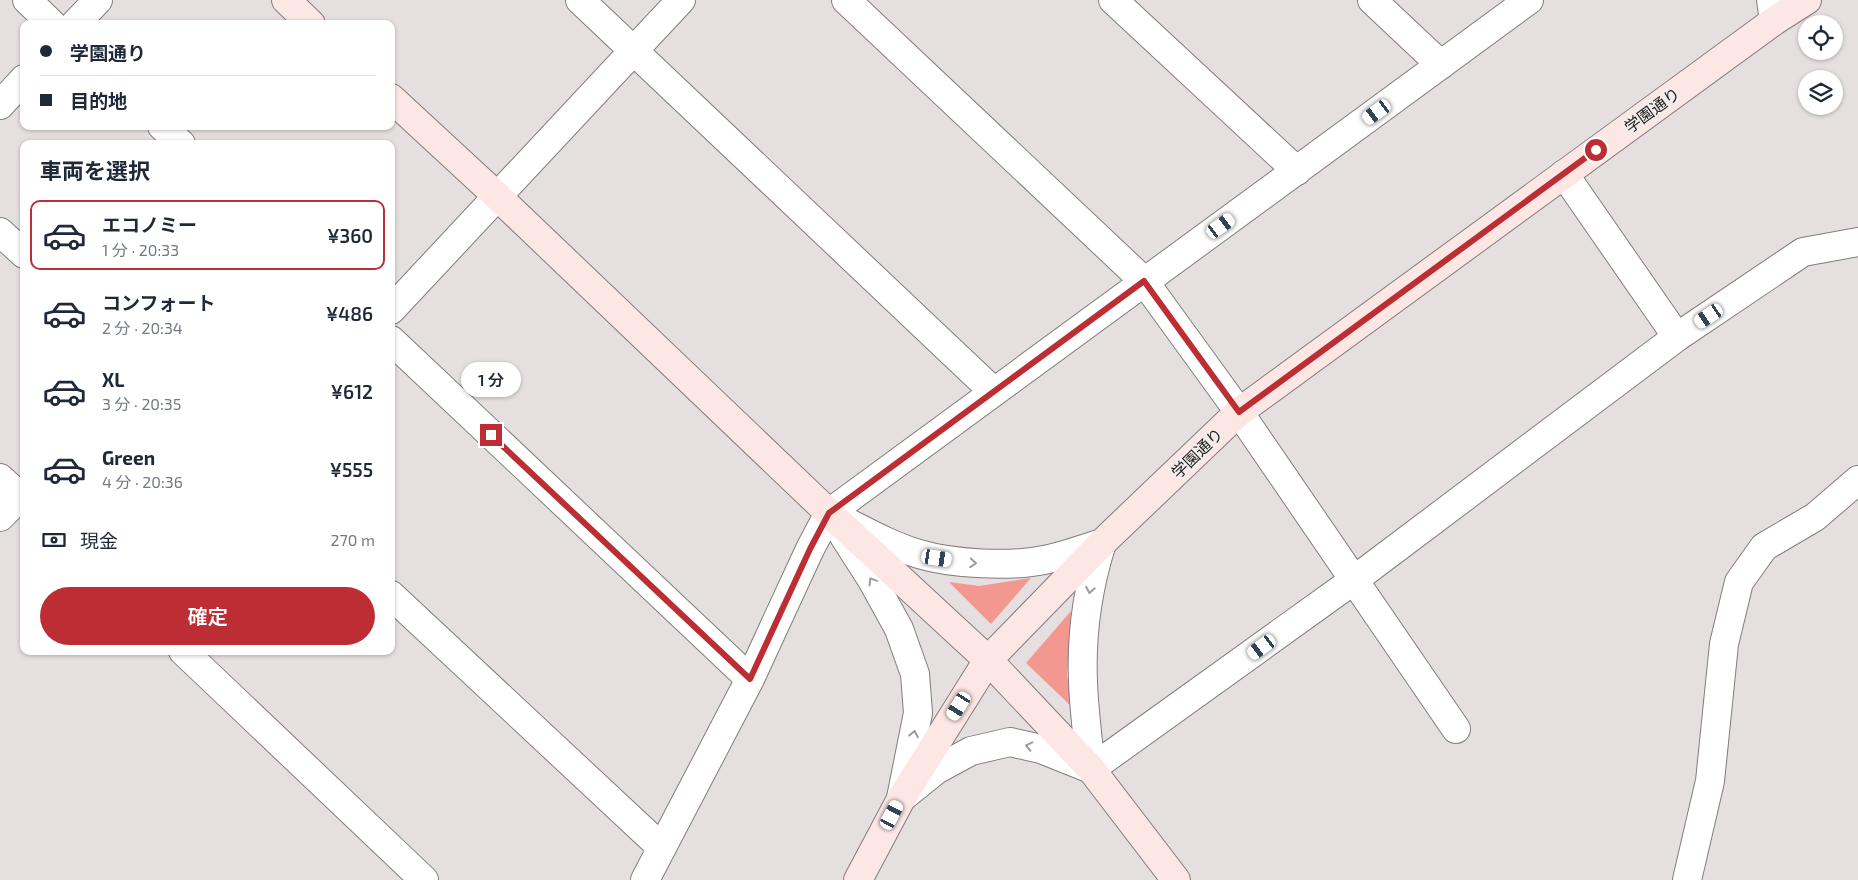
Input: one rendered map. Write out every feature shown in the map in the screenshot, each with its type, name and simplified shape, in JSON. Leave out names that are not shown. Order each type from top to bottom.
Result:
[{"type":"street","points":[[27,0],[48,20]]},
{"type":"street","points":[[79,20],[98,0]]},
{"type":"street","points":[[286,0],[308,20]]},
{"type":"street","points":[[580,0],[635,50],[994,392]]},
{"type":"street","points":[[395,306],[681,0]]},
{"type":"street","points":[[846,0],[1144,281],[1239,412],[1456,729]]},
{"type":"street","points":[[1113,0],[1297,171]]},
{"type":"street","points":[[1372,0],[1441,65]]},
{"type":"street","points":[[645,880],[750,679],[810,549],[829,513],[1529,0]]},
{"type":"street","name":"学園通り","points":[[858,880],[901,798],[988,660],[1102,543],[1239,412],[1564,174],[1772,11],[1807,0]]},
{"type":"street","points":[[0,105],[20,83]]},
{"type":"street","points":[[395,102],[497,196],[829,513],[988,660],[1092,769],[1176,880]]},
{"type":"street","points":[[166,130],[177,140]]},
{"type":"street","points":[[1564,174],[1677,337]]},
{"type":"street","points":[[0,232],[20,250]]},
{"type":"street","points":[[1092,769],[1354,580],[1677,337],[1804,252],[1858,242]]},
{"type":"street","points":[[395,344],[750,679]]},
{"type":"street","points":[[0,478],[20,497]]},
{"type":"street","points":[[1687,880],[1710,781],[1724,644],[1739,582],[1764,547],[1815,517],[1858,480]]},
{"type":"street","points":[[0,518],[20,501]]},
{"type":"street","points":[[829,513],[897,547],[920,555],[970,563],[1007,564],[1043,560],[1102,543]]},
{"type":"street","points":[[829,513],[872,580],[899,629],[915,674],[918,713],[901,798]]},
{"type":"street","points":[[1092,769],[1082,681],[1085,621],[1094,569],[1102,543]]},
{"type":"street","points":[[395,598],[662,848]]},
{"type":"street","points":[[187,655],[424,880]]},
{"type":"street","points":[[901,798],[936,770],[971,751],[1010,742],[1041,749],[1092,769]]},
{"type":"shaded area","points":[[1031,578],[991,624],[949,582],[979,586]]},
{"type":"shaded area","points":[[1071,611],[1067,676],[1073,708],[1026,663]]},
{"type":"route","points":[[491,435],[750,679],[810,549],[829,513],[1144,281],[1239,412],[1596,150]]}]
